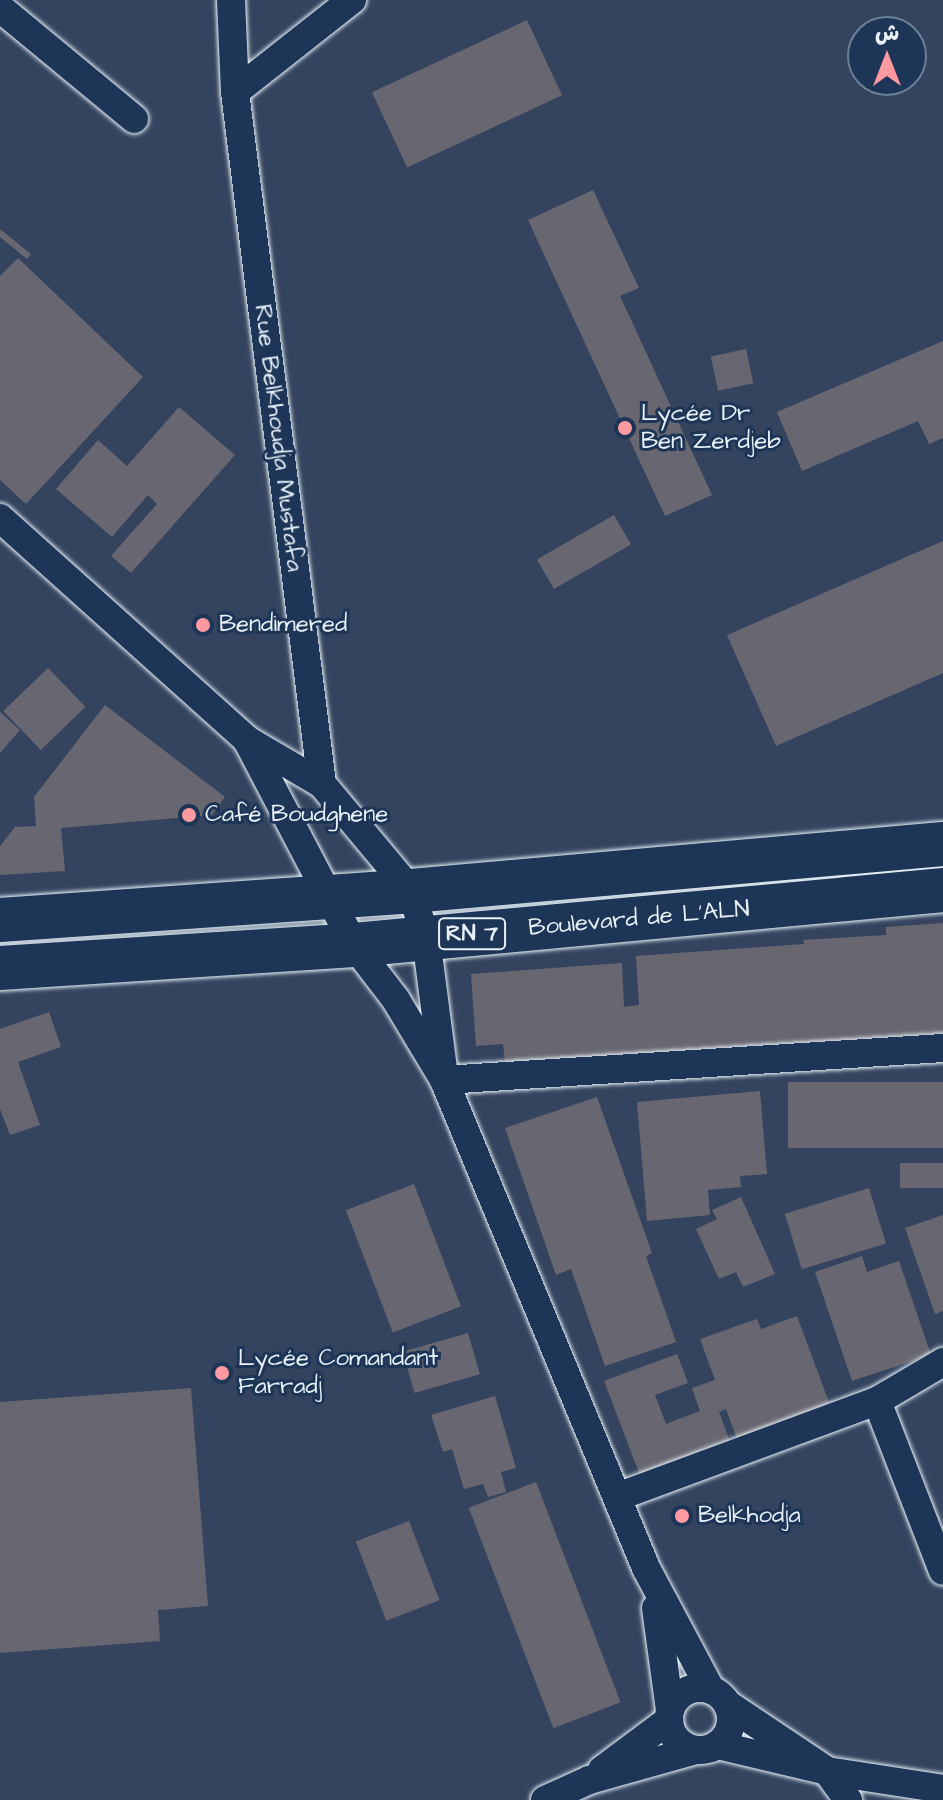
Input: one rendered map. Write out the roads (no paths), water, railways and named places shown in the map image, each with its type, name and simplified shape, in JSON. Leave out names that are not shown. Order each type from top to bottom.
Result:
[{"type":"main road","name":"Boulevard de L'ALN","points":[[0,920],[331,898],[943,844]]},
{"type":"main road","name":"Boulevard de L'ALN","points":[[0,968],[354,945],[943,890]]},
{"type":"street","name":"Rue Belkhoudja Mustafa","points":[[231,0],[235,92],[322,784]]},
{"type":"street","points":[[235,92],[352,0]]},
{"type":"street","points":[[0,8],[134,119]]},
{"type":"street","points":[[0,518],[247,740],[322,784],[411,891],[426,938],[444,1080]]},
{"type":"street","points":[[247,740],[354,945],[396,1000],[444,1080],[646,1568],[719,1697],[729,1731],[706,1748],[589,1780],[545,1800]]},
{"type":"street","points":[[444,1080],[943,1048]]},
{"type":"street","points":[[617,1497],[877,1401],[943,1362]]},
{"type":"street","points":[[877,1401],[943,1571]]},
{"type":"street","points":[[646,1568],[665,1646],[670,1715],[680,1743],[943,1789]]},
{"type":"street","points":[[589,1780],[670,1715],[682,1694],[719,1697],[827,1771],[848,1800]]},
{"type":"place","name":"Lycée Dr Ben Zerdjeb","points":[[625,428]]},
{"type":"place","name":"Bendimered","points":[[203,625]]},
{"type":"place","name":"Café Boudghene","points":[[189,815]]},
{"type":"place","name":"Lycée Comandant Farradj","points":[[222,1373]]},
{"type":"place","name":"Belkhodja","points":[[682,1516]]}]
